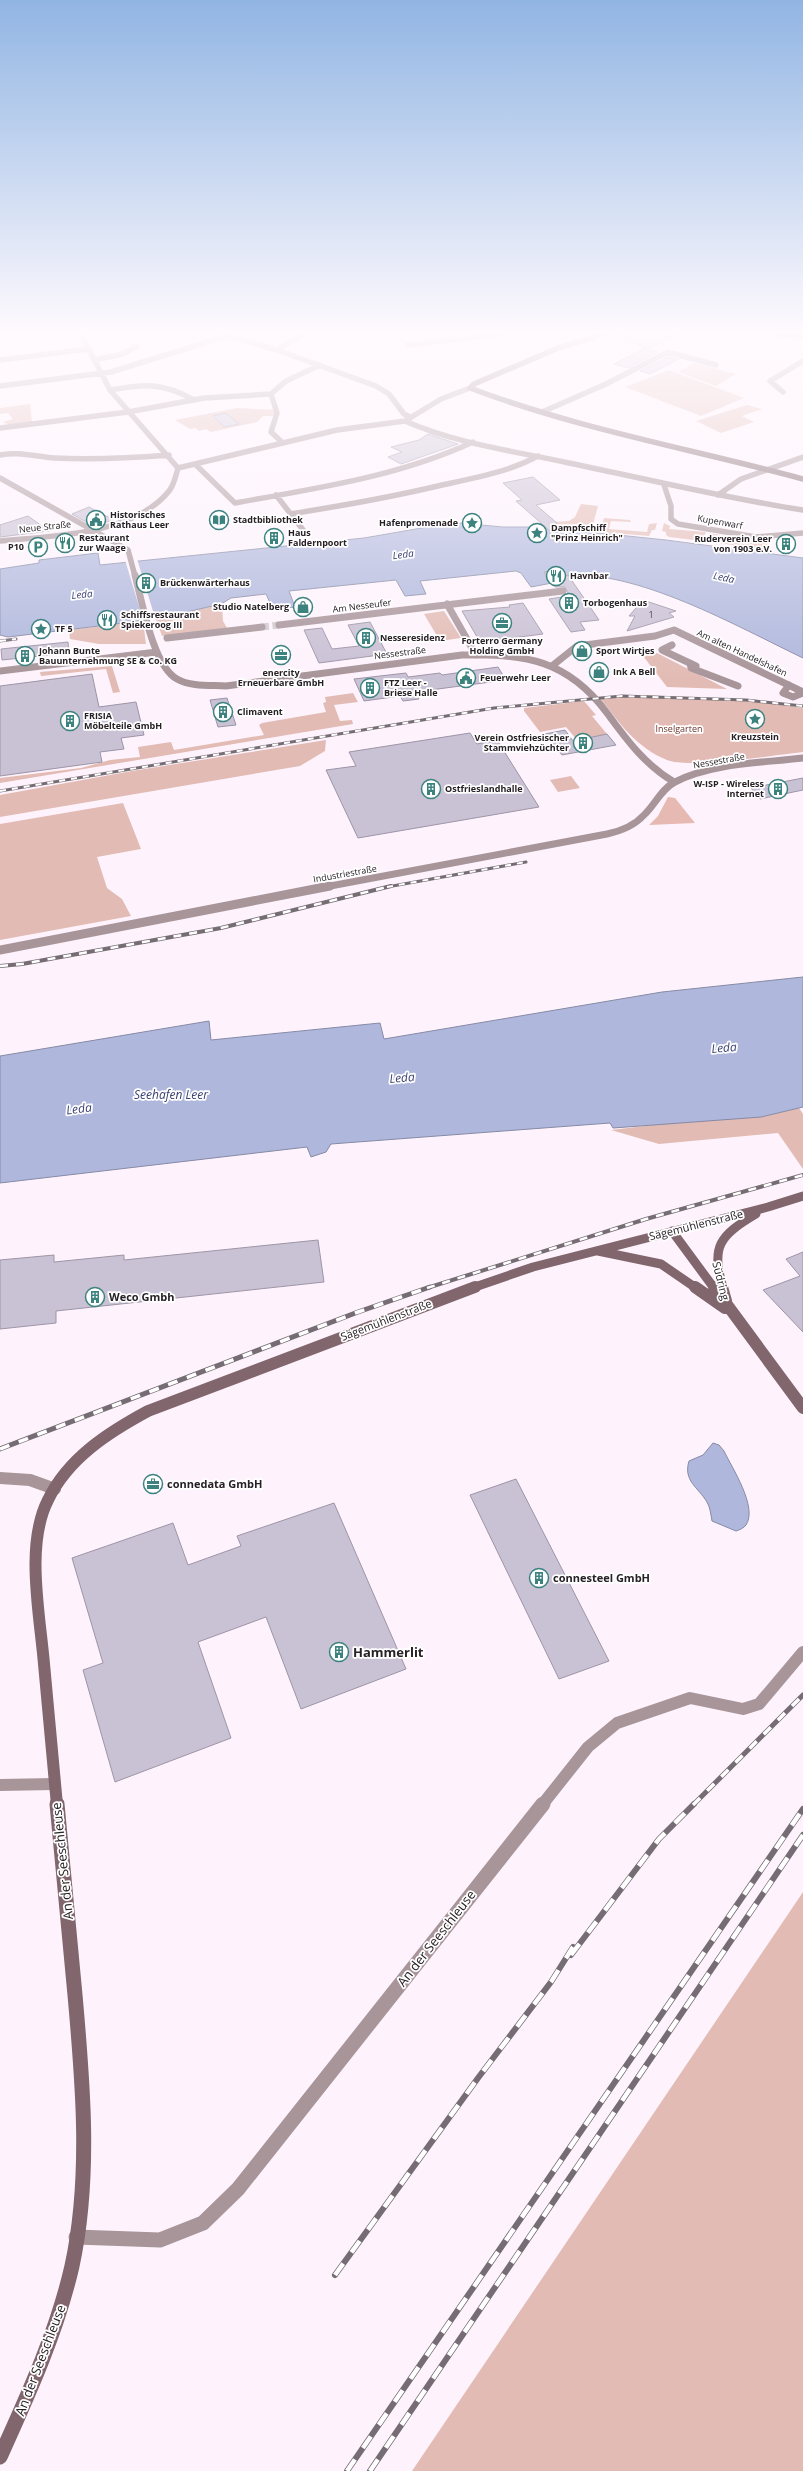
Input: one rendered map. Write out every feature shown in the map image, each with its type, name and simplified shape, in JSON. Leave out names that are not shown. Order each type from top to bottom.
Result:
[{"type":"main road","points":[[682,449],[766,469],[803,480]]},
{"type":"main road","name":"Sägemühlenstraße","points":[[55,1489],[75,1461],[97,1440],[121,1424],[148,1410],[494,1280],[594,1251],[768,1207],[803,1196]]},
{"type":"main road","name":"Südring","points":[[728,1310],[715,1259],[716,1248],[724,1234],[734,1226],[768,1207]]},
{"type":"main road","name":"Südring","points":[[672,1231],[728,1310],[803,1408]]},
{"type":"main road","points":[[594,1251],[661,1264],[728,1310]]},
{"type":"main road","name":"An der Seeschleuse","points":[[0,2457],[26,2399],[60,2310],[76,2237],[82,2176],[83,2087],[61,1833],[54,1784],[36,1576],[42,1517],[55,1489]]},
{"type":"street","points":[[1,449],[7,453]]},
{"type":"street","points":[[163,449],[178,468],[257,449]]},
{"type":"street","points":[[195,464],[235,503],[401,469],[440,457],[457,449]]},
{"type":"street","points":[[507,449],[664,484],[803,510]]},
{"type":"street","points":[[0,455],[7,453],[55,458],[115,459],[169,456]]},
{"type":"street","points":[[290,514],[390,497],[460,482],[516,467],[538,456]]},
{"type":"street","points":[[718,494],[735,482],[766,469],[803,457]]},
{"type":"street","name":"Neue Straße","points":[[0,541],[93,531],[130,518],[152,506],[171,490],[178,468]]},
{"type":"street","points":[[0,478],[93,531]]},
{"type":"street","name":"Kupenwarf","points":[[664,484],[671,519],[682,525],[756,536],[803,533]]},
{"type":"street","points":[[276,495],[307,535]]},
{"type":"street","name":"Nessestraße","points":[[93,531],[128,550],[157,652],[170,675],[186,682],[211,686],[476,655],[512,656],[552,666],[583,685],[644,760],[674,782],[695,774],[803,758]]},
{"type":"street","name":"Am Nesseufer","points":[[279,625],[563,591]]},
{"type":"street","points":[[447,604],[476,655]]},
{"type":"street","points":[[167,638],[262,627]]},
{"type":"street","name":"Am alten Handelshafen","points":[[552,666],[577,646],[655,636],[674,630],[789,684],[803,693],[796,697],[788,696],[783,692],[789,684]]},
{"type":"street","points":[[655,636],[672,645]]},
{"type":"street","name":"Am alten Handelshafen","points":[[672,645],[688,637]]},
{"type":"street","points":[[672,645],[662,650],[694,665],[691,668],[706,676],[721,678],[738,686]]},
{"type":"street","points":[[0,671],[157,652]]},
{"type":"street","name":"Industriestraße","points":[[0,950],[138,922],[601,836],[622,830],[637,822],[661,791],[674,782]]},
{"type":"street","points":[[0,1478],[30,1480],[55,1489]]},
{"type":"street","name":"An der Seeschleuse","points":[[76,2237],[160,2240],[203,2223],[238,2189],[588,1747],[617,1723],[651,1710],[690,1698],[743,1709],[759,1704],[803,1652]]},
{"type":"street","points":[[0,1785],[54,1784]]},
{"type":"green space","points":[[581,504],[598,506],[592,528],[553,524],[552,522],[569,521],[575,517]]},
{"type":"green space","points":[[604,518],[630,520],[631,522],[611,521],[609,529],[647,532],[649,524],[657,523],[655,530],[652,530],[649,536],[600,532]]},
{"type":"green space","points":[[664,523],[670,526],[669,529],[706,532],[702,541],[669,537],[666,535],[666,532],[662,531]]},
{"type":"green space","points":[[709,533],[756,541],[771,541],[766,550],[706,541]]},
{"type":"green space","points":[[222,604],[223,621],[227,628],[162,636],[156,619]]},
{"type":"green space","points":[[444,611],[461,638],[440,641],[424,614]]},
{"type":"green space","points":[[143,621],[146,644],[99,644],[70,639],[69,630]]},
{"type":"green space","points":[[657,653],[727,689],[667,687],[643,656]]},
{"type":"green space","points":[[112,666],[120,692],[113,693],[106,669],[41,676],[40,672]]},
{"type":"green space","points":[[353,693],[358,702],[334,705],[340,721],[352,720],[353,724],[0,783],[0,778],[81,768],[110,760],[140,757],[138,747],[171,742],[174,750],[264,735],[259,725],[262,723],[326,712],[323,703],[326,702],[325,697]]},
{"type":"green space","name":"Inselgarten","points":[[641,695],[754,700],[803,708],[803,752],[712,762],[694,763],[667,760],[656,755],[638,742],[622,726],[601,699]]},
{"type":"green space","points":[[584,701],[596,715],[592,716],[607,734],[577,740],[566,727],[540,732],[524,711],[524,708]]},
{"type":"green space","points":[[326,740],[325,751],[300,766],[0,817],[0,795],[132,771]]},
{"type":"green space","points":[[571,776],[580,788],[558,792],[550,780]]},
{"type":"green space","points":[[123,803],[141,849],[97,857],[107,888],[122,899],[131,916],[0,940],[0,824]]},
{"type":"green space","points":[[799,1108],[803,1114],[803,1169],[778,1133],[659,1144],[611,1130],[696,1120],[761,1117]]},
{"type":"green space","points":[[803,1892],[803,2471],[412,2471]]},
{"type":"shaded area","points":[[668,797],[675,798],[695,823],[649,825],[658,816]]},
{"type":"water","name":"Leda","points":[[460,523],[503,527],[541,527],[666,540],[803,558],[803,658],[718,616],[654,590],[622,581],[592,576],[564,576],[560,570],[545,572],[552,583],[531,587],[521,573],[516,571],[420,581],[426,594],[405,596],[396,580],[289,591],[295,607],[273,609],[266,594],[231,598],[221,604],[156,619],[8,637],[0,635],[0,569],[39,563],[39,560],[98,553],[100,565],[364,538],[439,525]]},
{"type":"water","name":"Seehafen Leer","points":[[803,977],[803,1107],[761,1117],[613,1128],[610,1123],[331,1144],[326,1152],[311,1157],[307,1147],[0,1183],[0,1056],[209,1021],[211,1040],[380,1023],[384,1039],[662,992]]},
{"type":"water","points":[[713,1443],[719,1445],[724,1451],[738,1477],[749,1508],[749,1517],[746,1525],[736,1531],[712,1521],[708,1504],[692,1483],[688,1474],[689,1461],[703,1455]]},
{"type":"pier","points":[[137,559],[156,621],[144,623],[125,560]]},
{"type":"building","points":[[396,449],[443,449],[401,464],[388,457],[402,452]]},
{"type":"building","points":[[533,477],[560,500],[536,505],[557,523],[550,531],[516,501],[522,500],[503,483]]},
{"type":"building","name":"Historisches Rathaus Leer","points":[[89,507],[114,520],[93,526],[72,514]]},
{"type":"building","points":[[28,516],[49,531],[0,537],[0,525]]},
{"type":"building","name":"Torbogenhaus","points":[[560,570],[564,576],[568,575],[599,620],[580,622],[585,630],[571,632],[549,599],[562,597],[568,593],[565,587],[555,587],[544,572]]},
{"type":"building","points":[[643,600],[676,611],[669,613],[674,617],[627,631],[635,616],[629,616]]},
{"type":"building","name":"Forterro Germany Holding GmbH","points":[[523,603],[543,634],[480,642],[462,611],[510,607],[509,605]]},
{"type":"building","name":"Nesseresidenz","points":[[370,622],[387,654],[319,663],[304,630],[322,628],[332,649],[359,646],[348,625]]},
{"type":"building","name":"Johann Bunte Bauunternehmung SE & Co. KG","points":[[68,642],[69,653],[2,660],[1,649]]},
{"type":"building","points":[[498,667],[506,680],[415,692],[419,699],[403,701],[400,696],[364,701],[354,679],[406,673],[408,677],[440,673],[442,675]]},
{"type":"building","name":"FRISIA Möbelteile GmbH","points":[[92,674],[99,707],[136,702],[144,735],[121,738],[124,749],[100,752],[102,762],[0,776],[0,686]]},
{"type":"building","name":"Climavent","points":[[227,698],[236,725],[218,727],[210,700]]},
{"type":"building","name":"Verein Ostfriesischer Stammviehzüchter","points":[[565,730],[573,741],[607,734],[616,745],[562,755],[545,734]]},
{"type":"building","name":"Ostfrieslandhalle","points":[[470,733],[477,744],[497,740],[539,807],[358,838],[326,770],[356,766],[349,752]]},
{"type":"building","name":"W-ISP - Wireless Internet","points":[[803,778],[803,790],[760,799],[751,788]]},
{"type":"building","name":"Weco Gmbh","points":[[318,1240],[324,1282],[56,1311],[56,1323],[0,1329],[0,1260],[54,1255],[54,1262],[124,1255],[124,1260]]},
{"type":"building","points":[[803,1252],[803,1332],[763,1290],[800,1276],[786,1259]]},
{"type":"building","name":"connesteel GmbH","points":[[516,1479],[609,1661],[559,1679],[470,1495]]},
{"type":"building","name":"Hammerlit","points":[[334,1503],[406,1669],[301,1709],[266,1617],[198,1642],[231,1738],[115,1782],[83,1670],[103,1663],[72,1558],[173,1523],[188,1565],[241,1546],[237,1536]]},
{"type":"tunnel","points":[[262,627],[279,625]]},
{"type":"railway","points":[[0,641],[16,639]]},
{"type":"railway","points":[[0,791],[494,708],[622,696],[746,700],[803,706]]},
{"type":"railway","points":[[387,887],[526,862]]},
{"type":"railway","points":[[0,966],[22,964],[221,928],[391,886]]},
{"type":"railway","points":[[428,1288],[646,1219],[803,1175]]},
{"type":"railway","points":[[0,1449],[358,1312],[428,1288]]},
{"type":"railway","points":[[571,1955],[659,1839],[803,1695]]},
{"type":"railway","points":[[347,2471],[803,1809]]},
{"type":"railway","points":[[370,2471],[803,1835]]},
{"type":"railway","points":[[335,2275],[478,2078],[551,1982],[573,1947]]},
{"type":"place","name":"Historisches Rathaus Leer","points":[[96,520]]},
{"type":"place","name":"Stadtbibliothek","points":[[219,520]]},
{"type":"place","name":"Hafenpromenade","points":[[472,523]]},
{"type":"place","name":"Dampfschiff \"Prinz Heinrich\"","points":[[537,533]]},
{"type":"place","name":"Haus Faldernpoort","points":[[274,538]]},
{"type":"place","name":"Restaurant zur Waage","points":[[65,543]]},
{"type":"place","name":"Ruderverein Leer von 1903 e.V.","points":[[786,544]]},
{"type":"place","name":"P10","points":[[38,547]]},
{"type":"place","name":"Havnbar","points":[[556,576]]},
{"type":"place","name":"Brückenwärterhaus","points":[[146,583]]},
{"type":"place","name":"Torbogenhaus","points":[[569,603]]},
{"type":"place","name":"Studio Natelberg","points":[[303,607]]},
{"type":"place","name":"Schiffsrestaurant Spiekeroog III","points":[[107,620]]},
{"type":"place","name":"Forterro Germany Holding GmbH","points":[[502,623]]},
{"type":"place","name":"TF 5","points":[[41,629]]},
{"type":"place","name":"Nesseresidenz","points":[[366,638]]},
{"type":"place","name":"Sport Wirtjes","points":[[582,651]]},
{"type":"place","name":"enercity Erneuerbare GmbH","points":[[281,655]]},
{"type":"place","name":"Johann Bunte Bauunternehmung SE & Co. KG","points":[[25,656]]},
{"type":"place","name":"Ink A Bell","points":[[599,672]]},
{"type":"place","name":"Feuerwehr Leer","points":[[466,678]]},
{"type":"place","name":"FTZ Leer - Briese Halle","points":[[370,688]]},
{"type":"place","name":"Climavent","points":[[223,712]]},
{"type":"place","name":"Kreuzstein","points":[[755,719]]},
{"type":"place","name":"FRISIA Möbelteile GmbH","points":[[70,721]]},
{"type":"place","name":"Verein Ostfriesischer Stammviehzüchter","points":[[583,743]]},
{"type":"place","name":"Ostfrieslandhalle","points":[[431,789]]},
{"type":"place","name":"W-ISP - Wireless Internet","points":[[778,789]]},
{"type":"place","name":"Weco Gmbh","points":[[95,1297]]},
{"type":"place","name":"connedata GmbH","points":[[153,1484]]},
{"type":"place","name":"connesteel GmbH","points":[[539,1578]]},
{"type":"place","name":"Hammerlit","points":[[339,1652]]}]
